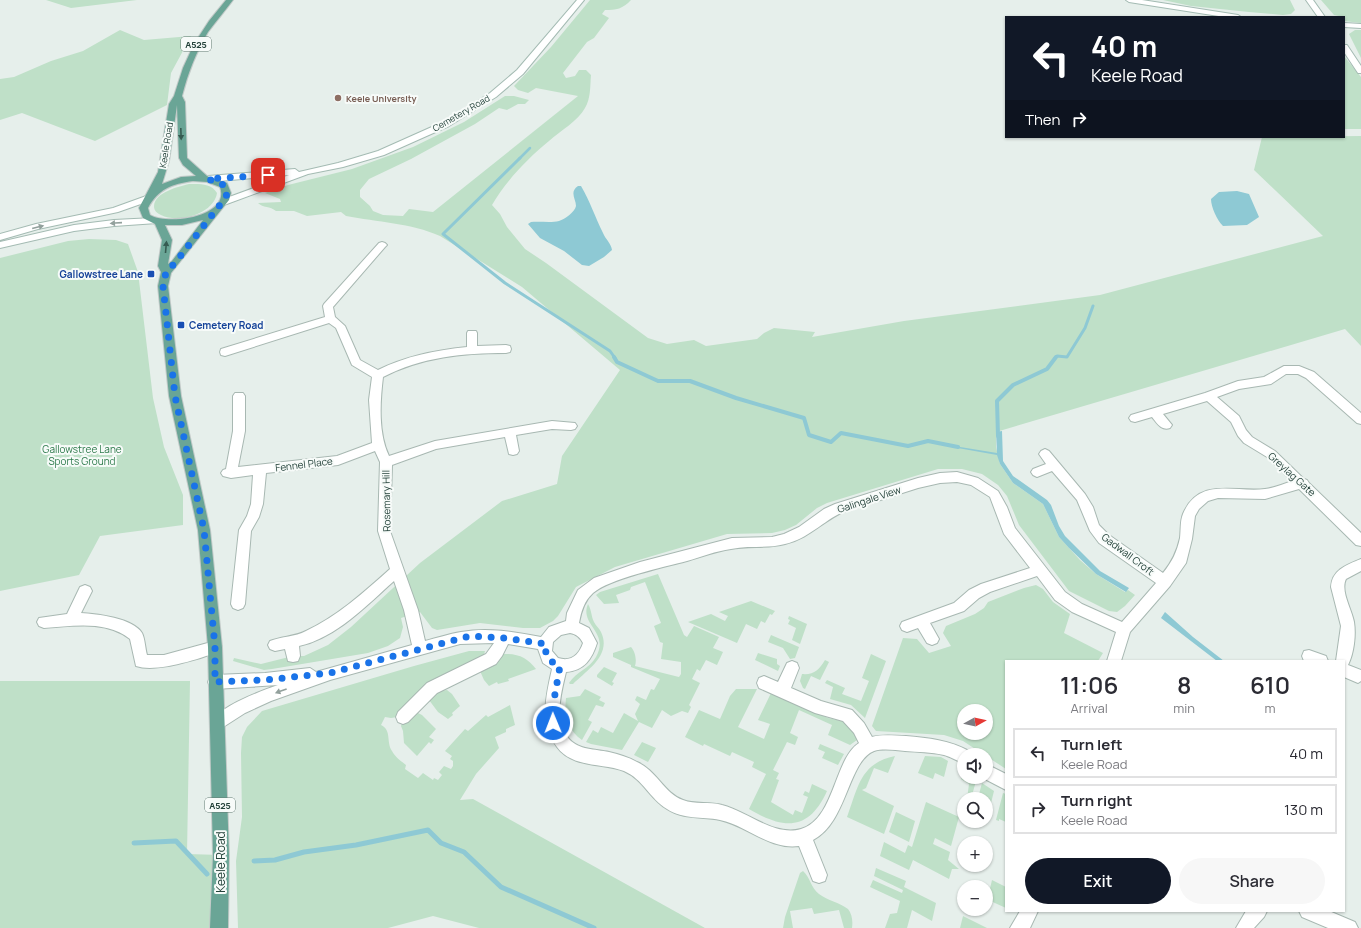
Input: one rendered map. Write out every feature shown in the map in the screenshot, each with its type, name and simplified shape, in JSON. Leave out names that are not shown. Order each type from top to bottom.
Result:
[{"type":"main road","name":"Keele Road","points":[[219,928],[221,855],[215,647],[204,530],[175,396],[163,286],[166,272],[162,266],[167,240],[157,221],[146,215],[144,212],[145,203],[163,169],[167,133],[173,103],[178,96],[186,67],[193,51],[206,29],[230,0]]},
{"type":"main road","name":"Keele Road","points":[[178,96],[181,102],[183,158],[206,179],[224,185],[227,193],[222,204]]},
{"type":"main road","points":[[150,196],[163,187],[178,181],[206,179]]},
{"type":"main road","points":[[157,221],[175,223],[192,221],[208,215],[222,204]]},
{"type":"main road","points":[[166,272],[175,263],[203,225],[222,204]]},
{"type":"street","name":"Cemetery Road","points":[[222,204],[306,172],[340,165],[381,153],[446,124],[493,95],[520,72],[581,0]]},
{"type":"street","points":[[1129,0],[1232,16]]},
{"type":"street","points":[[1309,0],[1321,16]]},
{"type":"street","points":[[1345,25],[1361,26]]},
{"type":"street","points":[[1345,48],[1361,71]]},
{"type":"street","name":"Cemetery Road","points":[[206,179],[287,172],[306,172]]},
{"type":"street","points":[[0,237],[36,227],[115,210],[150,196]]},
{"type":"street","points":[[0,245],[74,228],[114,223],[157,221]]},
{"type":"street","points":[[382,246],[328,306],[330,319],[340,326],[356,362],[378,375],[391,367],[435,354],[472,349],[506,349]]},
{"type":"street","points":[[225,352],[330,319]]},
{"type":"street","points":[[472,333],[472,349]]},
{"type":"street","points":[[1135,418],[1209,396],[1238,385],[1267,381],[1284,370],[1299,370],[1310,375],[1361,420]]},
{"type":"street","name":"Rosemary Hill","points":[[378,375],[375,400],[378,445],[386,462],[384,531],[412,610],[420,649]]},
{"type":"street","name":"Fennel Place","points":[[239,396],[239,431],[229,473],[338,460],[378,445]]},
{"type":"street","name":"Greylag Gate","points":[[1209,396],[1235,419],[1242,433],[1248,440],[1271,454],[1303,483],[1361,541]]},
{"type":"street","points":[[1154,412],[1166,425]]},
{"type":"street","points":[[386,462],[435,445],[552,425],[571,426]]},
{"type":"street","points":[[510,433],[512,451]]},
{"type":"street","name":"Gadwall Croft","points":[[1045,454],[1053,466],[1082,496],[1094,527],[1104,539],[1165,582]]},
{"type":"street","points":[[1037,472],[1053,466]]},
{"type":"street","points":[[238,604],[245,530],[253,517],[257,504],[260,469]]},
{"type":"street","name":"Galingale View","points":[[572,627],[574,613],[583,594],[599,582],[647,566],[732,543],[772,542],[786,539],[795,536],[828,513],[839,508],[918,483],[940,478],[966,478],[988,489],[998,500],[1009,530],[1056,592],[1068,602],[1124,629]]},
{"type":"street","points":[[1114,660],[1124,629],[1165,582],[1181,559],[1186,539],[1189,515],[1195,505],[1204,497],[1218,493],[1265,494],[1303,483]]},
{"type":"street","points":[[1343,660],[1348,623],[1336,586],[1339,578],[1349,569],[1361,565]]},
{"type":"street","points":[[275,645],[307,638],[343,618],[398,570]]},
{"type":"street","points":[[907,626],[959,607],[974,594],[986,588],[1040,570]]},
{"type":"street","points":[[72,619],[85,591]]},
{"type":"street","points":[[44,622],[72,619],[103,621],[121,626],[136,636],[141,661],[164,661],[215,647]]},
{"type":"street","points":[[922,620],[932,639]]},
{"type":"street","points":[[565,627],[572,627],[584,632],[590,643],[589,650],[581,661],[574,665],[560,666],[554,663],[546,655],[546,644],[552,632],[565,627]]},
{"type":"street","points":[[217,724],[240,708],[267,696],[330,673],[470,636],[504,638],[546,644]]},
{"type":"street","points":[[403,717],[432,688],[490,659],[497,652],[504,638]]},
{"type":"street","points":[[292,641],[293,656]]},
{"type":"street","points":[[560,666],[553,702],[552,719],[558,735],[563,743],[579,754],[608,759],[636,769],[649,778],[667,799],[680,808],[688,811],[720,812],[778,836],[794,838],[804,837],[815,830],[829,816],[833,810],[852,764],[862,750],[868,745],[895,743],[934,745],[945,747],[957,753]]},
{"type":"street","points":[[782,691],[792,668]]},
{"type":"street","points":[[1345,670],[1358,676]]},
{"type":"street","points":[[215,682],[265,680],[330,673]]},
{"type":"street","points":[[764,683],[820,708],[847,715],[859,728],[868,745]]},
{"type":"street","points":[[993,776],[1005,782]]},
{"type":"street","points":[[804,837],[819,875]]},
{"type":"street","points":[[1019,928],[1029,912]]},
{"type":"street","points":[[1245,928],[1250,919],[1257,912]]},
{"type":"street","points":[[1310,912],[1349,928]]},
{"type":"green space","points":[[46,0],[137,0],[71,8]]},
{"type":"green space","points":[[590,0],[631,0],[619,8],[605,10],[602,14],[609,18],[594,38],[587,42],[563,73],[566,78],[575,76],[579,70],[586,70],[591,75],[590,92],[587,104],[582,113],[541,147],[518,170],[497,196],[492,205],[500,214],[507,227],[525,249],[648,338],[667,344],[694,340],[706,346],[757,339],[764,333],[774,328],[815,332],[812,337],[904,321],[1100,295],[1323,236],[1254,170],[1262,138],[1345,138],[1345,136],[1361,136],[1361,346],[1345,329],[996,432],[996,447],[1000,464],[1013,483],[1043,504],[1059,537],[1080,560],[1096,574],[1125,592],[1128,590],[1135,595],[1117,612],[1109,611],[1069,591],[1019,525],[1007,496],[998,485],[982,474],[962,469],[938,469],[827,503],[817,508],[796,525],[785,530],[772,533],[727,534],[615,567],[576,587],[558,616],[553,621],[540,628],[523,628],[480,623],[437,630],[432,628],[420,612],[401,618],[403,627],[400,638],[388,646],[368,653],[264,670],[233,661],[234,658],[261,664],[293,656],[304,656],[328,645],[351,627],[420,563],[502,501],[557,484],[562,456],[620,370],[522,287],[440,236],[417,228],[346,216],[341,212],[307,216],[294,211],[276,211],[258,203],[281,202],[280,199],[265,193],[288,185],[352,169],[413,147],[464,122],[505,96],[514,96],[529,100],[525,104],[518,104],[507,110],[499,108],[475,124],[411,159],[369,179],[360,190],[360,197],[370,206],[373,211],[383,215],[403,216],[409,209],[433,212],[578,96],[536,88],[528,93],[518,90],[514,86],[551,47]]},
{"type":"green space","points":[[1163,0],[1290,0],[1295,10],[1291,14],[1283,15],[1191,6]]},
{"type":"green space","points":[[1321,0],[1361,0],[1361,23],[1345,21],[1345,16],[1334,15]]},
{"type":"green space","points":[[120,30],[144,40],[191,36],[171,73],[167,105],[95,141],[22,113],[0,120],[0,79],[14,77],[51,61],[83,51]]},
{"type":"green space","points":[[1355,30],[1361,30],[1361,58],[1349,34]]},
{"type":"green space","points":[[1345,57],[1361,77],[1361,129],[1345,129]]},
{"type":"green space","points":[[189,184],[205,185],[212,187],[215,190],[217,193],[209,207],[202,212],[185,218],[168,218],[156,212],[154,206],[158,197],[168,191]]},
{"type":"green space","name":"Gallowstree Lane Sports Ground","points":[[89,239],[116,240],[128,244],[138,272],[153,398],[164,447],[183,495],[183,525],[100,536],[79,575],[0,591],[0,258],[68,241]]},
{"type":"green space","points":[[658,574],[684,635],[687,637],[694,626],[719,637],[713,648],[723,652],[717,665],[706,660],[700,671],[697,669],[692,679],[700,683],[689,705],[691,707],[688,713],[682,711],[671,716],[662,710],[652,728],[639,722],[622,750],[586,742],[593,730],[598,733],[601,727],[613,733],[624,713],[638,721],[635,714],[640,704],[635,700],[637,696],[646,700],[651,689],[654,690],[660,679],[631,667],[631,665],[613,657],[613,653],[631,647],[634,651],[636,661],[635,666],[679,677],[681,674],[681,662],[661,659],[663,643],[660,642],[654,626],[661,623],[645,582],[616,595],[619,603],[604,604],[596,595],[600,592]]},
{"type":"green space","points":[[1036,585],[1043,589],[1053,602],[1070,614],[1064,633],[1103,653],[1099,660],[1005,660],[1005,768],[993,761],[993,748],[974,748],[960,740],[993,740],[993,704],[957,704],[957,739],[944,735],[876,731],[872,726],[903,638],[917,639],[929,653],[951,646],[943,633],[946,626],[975,614],[984,608],[988,602]]},
{"type":"green space","points":[[751,601],[775,611],[772,615],[770,614],[765,623],[761,621],[757,629],[746,624],[737,643],[688,622],[711,614],[725,621],[728,616],[719,612]]},
{"type":"green space","points":[[588,604],[592,618],[604,640],[603,648],[601,655],[591,667],[573,684],[570,684],[569,683],[575,676],[593,661],[599,648],[597,635],[587,618],[586,611]]},
{"type":"green space","points":[[789,616],[807,624],[800,644],[792,640],[796,628],[788,624],[790,620],[788,619]]},
{"type":"green space","points":[[771,635],[799,647],[795,658],[790,659],[783,648],[768,642]]},
{"type":"green space","points":[[469,651],[485,651],[483,658],[397,717],[385,717],[381,725],[387,730],[390,748],[398,759],[406,765],[405,769],[418,778],[423,773],[433,780],[434,778],[438,780],[442,775],[439,772],[444,766],[451,769],[453,766],[453,761],[450,759],[452,756],[445,751],[465,729],[468,731],[486,715],[488,717],[510,705],[515,725],[506,729],[506,732],[495,737],[499,748],[476,774],[460,800],[473,799],[705,928],[479,928],[433,916],[388,928],[238,928],[236,861],[242,817],[242,737],[247,727],[262,711]]},
{"type":"green space","points":[[758,653],[777,659],[777,664],[780,666],[778,671],[755,660]]},
{"type":"green space","points":[[503,654],[518,655],[530,662],[536,669],[508,679],[509,681],[498,684],[497,682],[489,686],[484,680],[480,671],[496,662]]},
{"type":"green space","points":[[871,654],[886,661],[865,718],[851,705],[830,699],[833,687],[825,683],[827,680],[845,688],[842,694],[861,701],[869,681],[862,678]]},
{"type":"green space","points":[[825,660],[829,662],[820,680],[811,676],[805,689],[803,688],[800,681],[802,674],[813,673],[821,667]]},
{"type":"green space","points":[[604,667],[617,673],[612,682],[614,683],[612,686],[597,677]]},
{"type":"green space","points":[[0,681],[190,681],[187,854],[221,855],[219,928],[0,928]]},
{"type":"green space","points":[[585,689],[601,697],[599,700],[605,703],[603,707],[596,705],[588,720],[592,722],[582,740],[570,727],[566,716],[565,705],[566,698],[580,696]]},
{"type":"green space","points":[[736,689],[757,689],[738,727],[764,739],[770,724],[758,720],[771,693],[828,718],[846,722],[856,734],[857,740],[850,745],[828,735],[832,725],[799,710],[790,733],[798,737],[795,745],[787,742],[773,770],[779,773],[776,779],[779,780],[771,802],[793,815],[795,810],[802,813],[808,797],[803,795],[805,791],[809,793],[812,784],[827,791],[820,804],[812,814],[804,820],[794,823],[773,821],[749,809],[766,774],[752,767],[754,762],[732,752],[730,756],[704,744],[703,746],[685,737],[699,710],[720,719],[730,696]]},
{"type":"green space","points":[[447,690],[452,694],[460,706],[448,719],[438,712],[429,700],[439,691]]},
{"type":"green space","points":[[416,712],[422,715],[436,729],[429,737],[434,740],[431,744],[429,742],[417,756],[404,743],[401,726],[402,723]]},
{"type":"green space","points":[[642,742],[656,748],[648,762],[634,755]]},
{"type":"green space","points":[[820,744],[844,754],[838,765],[822,758],[825,752],[818,749]]},
{"type":"green space","points":[[895,756],[888,773],[874,768],[866,788],[862,790],[894,806],[884,834],[847,817],[858,787],[867,771],[874,764],[883,759]]},
{"type":"green space","points":[[925,756],[941,757],[948,761],[944,777],[935,773],[933,779],[918,773]]},
{"type":"green space","points":[[969,784],[975,784],[973,792],[968,792]]},
{"type":"green space","points":[[982,784],[994,791],[993,795],[993,792],[980,792]]},
{"type":"green space","points":[[1003,793],[1005,794],[1005,822],[999,819],[999,821],[996,820]]},
{"type":"green space","points":[[926,802],[957,816],[957,824],[951,846],[935,838],[933,844],[950,852],[948,860],[957,869],[952,869],[949,879],[913,860],[909,870],[880,856],[884,842],[905,853],[908,845],[912,847]]},
{"type":"green space","points":[[896,812],[915,821],[909,842],[889,832]]},
{"type":"green space","points":[[876,868],[906,881],[904,887],[936,903],[932,921],[912,910],[907,928],[885,928],[890,914],[897,913],[900,901],[870,887],[873,880],[902,893],[903,890],[874,876]]},
{"type":"green space","points":[[803,871],[816,892],[848,909],[852,918],[852,928],[844,928],[839,910],[814,914],[812,908],[790,911],[793,928],[783,928],[785,917],[800,873]]},
{"type":"green space","points":[[993,880],[1005,886],[1005,908],[993,902]]},
{"type":"green space","points":[[963,916],[987,928],[960,928]]},
{"type":"water","points":[[581,186],[604,235],[611,245],[612,250],[589,266],[582,265],[564,251],[540,238],[528,224],[531,222],[552,222],[564,219],[574,211],[576,206],[573,193],[575,188]]},
{"type":"water","points":[[1237,191],[1249,194],[1259,217],[1247,225],[1223,226],[1215,213],[1211,199],[1219,192]]},
{"type":"water","points":[[1002,431],[1003,461],[1013,476],[1047,500],[1051,505],[1059,526],[1065,536],[1100,571],[1129,588],[1126,592],[1096,574],[1069,548],[1059,537],[1043,504],[1013,483],[1000,464],[997,455],[952,447],[954,446],[997,453],[996,432]]},
{"type":"water","points":[[1165,612],[1193,637],[1223,660],[1216,660],[1161,618]]},
{"type":"waterway","points":[[520,158],[530,148]]},
{"type":"waterway","points":[[520,158],[443,234],[505,283],[610,351],[615,358]]},
{"type":"waterway","points":[[1056,357],[1067,357],[1085,328],[1093,306]]},
{"type":"waterway","points":[[614,357],[617,362],[658,381],[690,381],[736,398],[804,418],[809,435],[831,442],[841,433],[908,446],[928,441],[958,447]]},
{"type":"waterway","points":[[998,436],[997,401],[1013,385],[1047,369],[1056,357]]},
{"type":"waterway","points":[[254,861],[275,860],[304,852],[356,845],[428,830],[441,843],[464,852],[501,887],[594,928]]},
{"type":"waterway","points":[[134,843],[176,841],[207,874]]},
{"type":"place","name":"Keele University","points":[[338,98]]},
{"type":"place","name":"Gallowstree Lane","points":[[151,274]]},
{"type":"place","name":"Cemetery Road","points":[[181,325]]},
{"type":"route","points":[[268,175],[208,179],[224,185],[227,193],[224,202],[203,225],[175,263],[166,272],[163,286],[175,396],[204,530],[215,647],[215,682],[265,680],[330,673],[470,636],[525,640],[546,644],[546,655],[550,660],[560,666],[553,702],[553,723]]}]
